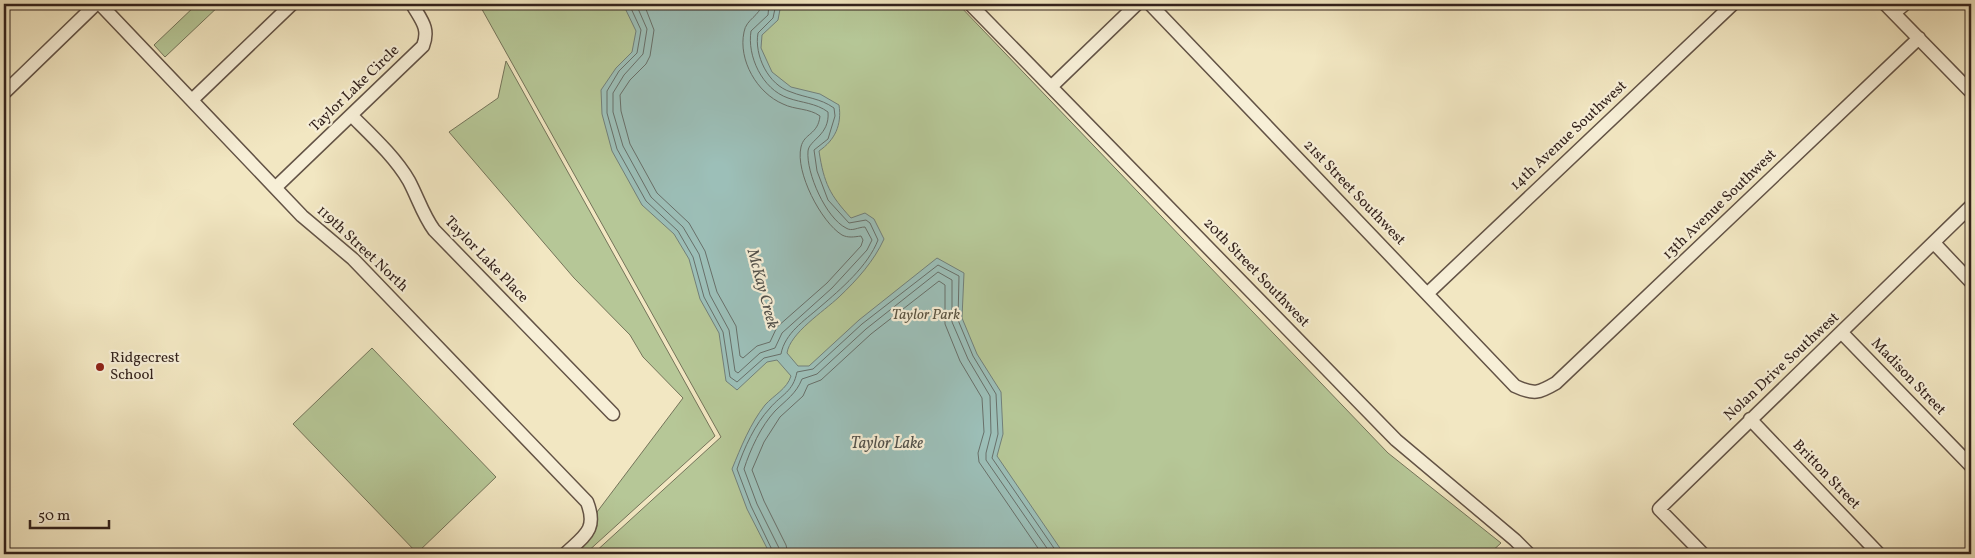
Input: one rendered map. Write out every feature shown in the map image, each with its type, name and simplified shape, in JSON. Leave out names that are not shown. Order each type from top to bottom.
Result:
[{"type":"street","points":[[4,93],[96,4]]},
{"type":"street","name":"119th Street North","points":[[100,4],[193,99],[302,216],[352,259],[587,502],[592,522],[585,535],[565,554]]},
{"type":"street","points":[[193,99],[292,4]]},
{"type":"street","name":"Taylor Lake Circle","points":[[276,187],[423,46],[427,35],[424,24],[412,4]]},
{"type":"street","name":"20th Street Southwest","points":[[970,4],[1396,440],[1515,540],[1529,554]]},
{"type":"street","points":[[1052,86],[1137,4]]},
{"type":"street","name":"21st Street Southwest","points":[[1150,4],[1515,386],[1526,391],[1540,393]]},
{"type":"street","name":"14th Avenue Southwest","points":[[1428,293],[1733,4]]},
{"type":"street","points":[[1885,4],[1971,92]]},
{"type":"street","points":[[1894,14],[1904,4]]},
{"type":"street","name":"13th Avenue Southwest","points":[[1540,393],[1556,383],[1919,38]]},
{"type":"street","name":"Taylor Lake Place","points":[[352,116],[398,165],[410,182],[424,217],[434,230],[613,414]]},
{"type":"street","name":"Nolan Drive Southwest","points":[[1703,554],[1659,509],[1971,206]]},
{"type":"street","points":[[1934,243],[1971,282]]},
{"type":"street","name":"Madison Street","points":[[1842,333],[1971,466]]},
{"type":"street","name":"Britton Street","points":[[1750,419],[1879,554]]},
{"type":"green space","points":[[197,4],[221,4],[165,57],[154,45]]},
{"type":"green space","name":"Taylor Park","points":[[479,4],[958,4],[1388,453],[1501,543],[1489,554],[593,554],[721,437]]},
{"type":"green space","points":[[506,61],[715,436],[585,554],[574,554],[593,535],[597,526],[597,512],[683,398],[643,357],[630,335],[574,278],[449,132],[498,98]]},
{"type":"green space","points":[[372,348],[496,477],[417,553],[293,424]]},
{"type":"water","name":"Taylor Lake","points":[[623,4],[781,4],[778,20],[762,35],[761,48],[772,72],[791,87],[820,94],[839,105],[840,112],[836,131],[825,147],[819,151],[826,181],[833,195],[851,218],[865,213],[874,219],[884,239],[859,277],[801,330],[789,345],[787,353],[798,366],[809,366],[859,320],[937,258],[964,273],[962,318],[977,354],[1001,392],[1003,434],[997,456],[1064,554],[770,554],[747,509],[732,469],[755,420],[765,405],[787,385],[791,376],[777,360],[767,362],[737,390],[726,381],[719,333],[700,299],[689,259],[674,234],[642,205],[612,151],[602,114],[601,90],[616,68],[632,52],[636,31]]},
{"type":"place","name":"Ridgecrest School","points":[[100,367]]},
{"type":"water label","name":"McKay Creek","points":[[762,289]]}]
